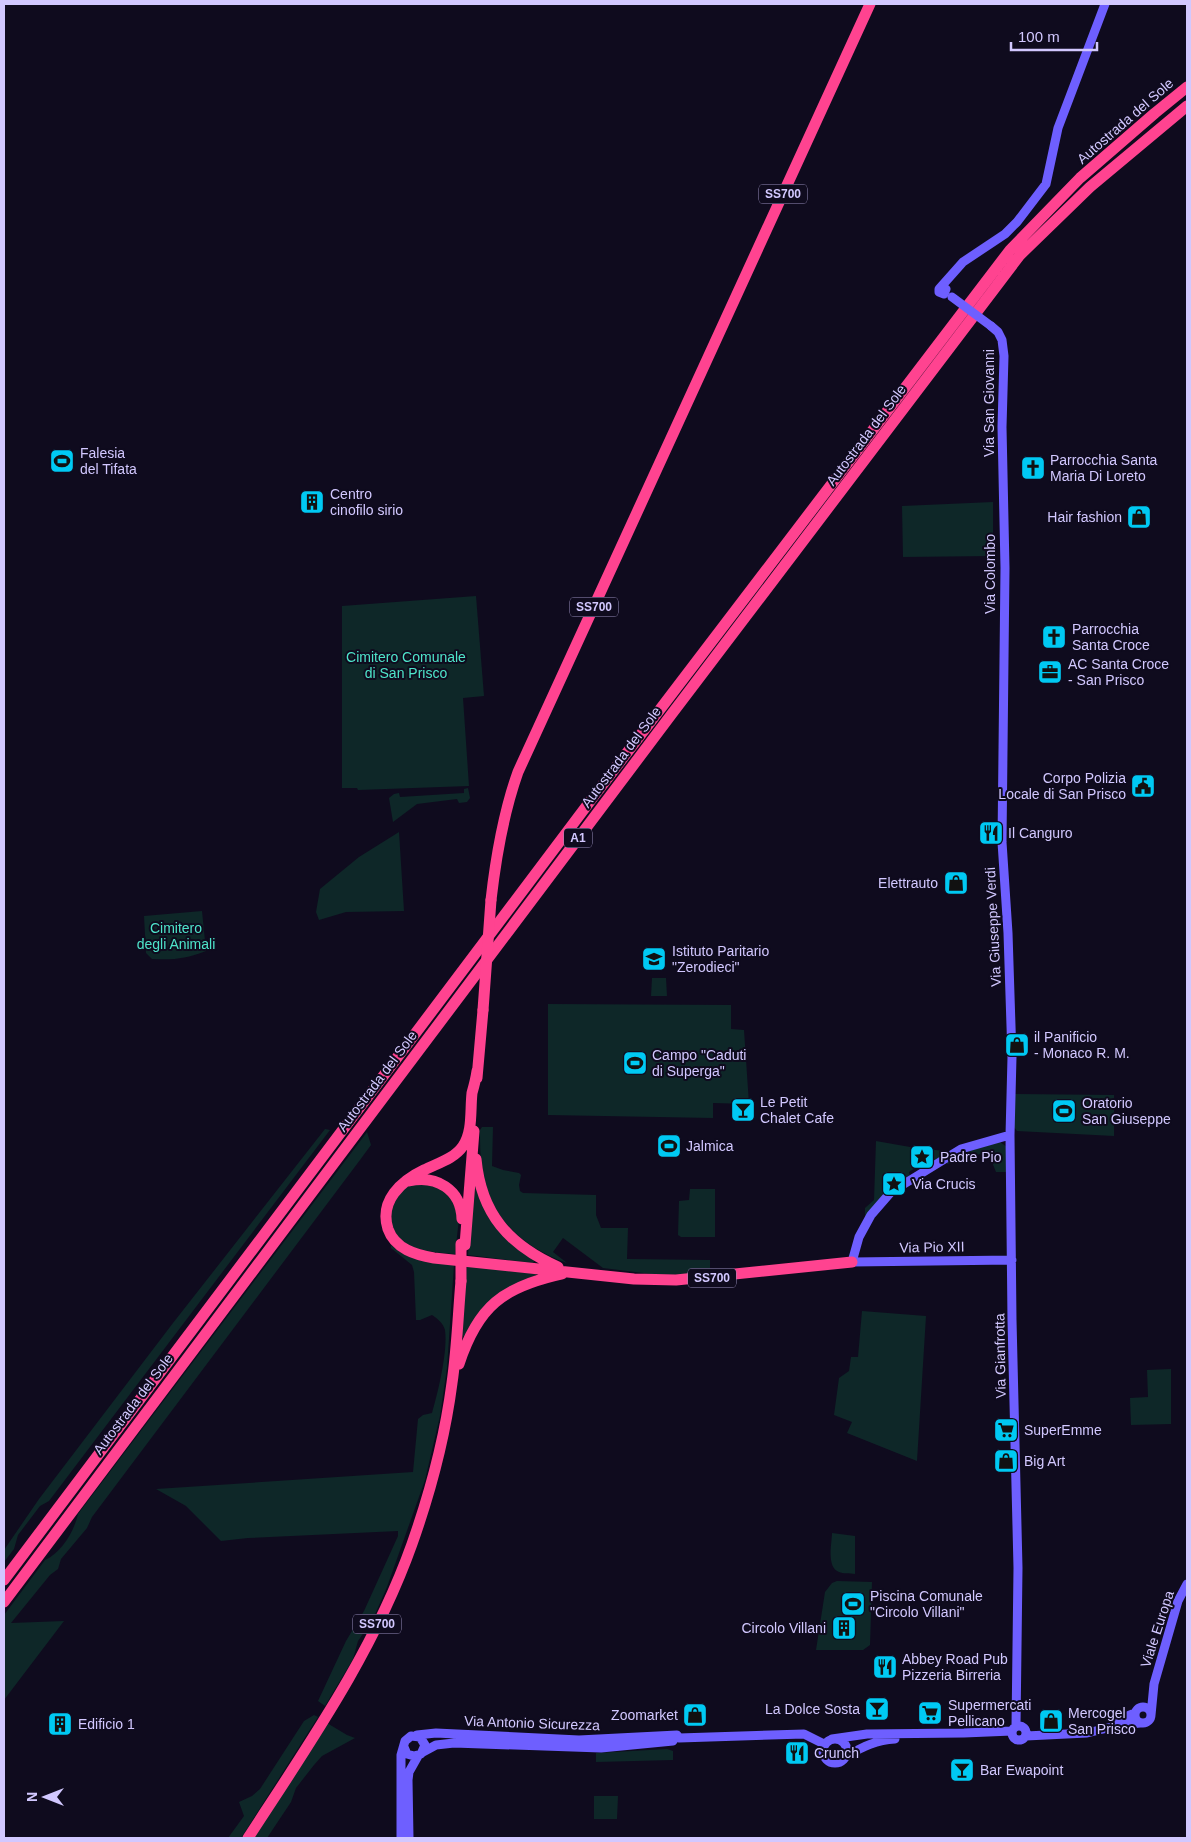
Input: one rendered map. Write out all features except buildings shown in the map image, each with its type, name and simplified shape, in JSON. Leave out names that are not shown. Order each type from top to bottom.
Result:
[{"type":"highway","name":"SS700","points":[[248,1838],[337,1700],[387,1605],[411,1545],[440,1449],[452,1383],[491,900],[497,850],[510,794],[518,772],[870,4]]},
{"type":"highway","name":"Autostrada del Sole","points":[[4,1580],[594,796],[1010,250],[1080,178],[1187,87]]},
{"type":"highway","name":"Autostrada del Sole","points":[[4,1602],[665,723],[1020,255],[1090,187],[1187,106]]},
{"type":"highway","points":[[405,1182],[418,1173],[455,1154],[463,1145],[469,1132],[472,1094],[477,1071]]},
{"type":"highway","points":[[474,1126],[477,1170],[486,1201],[494,1216],[506,1233],[519,1245],[545,1261],[571,1273]]},
{"type":"highway","points":[[405,1182],[429,1180],[440,1182],[450,1190],[458,1200],[462,1214],[463,1245]]},
{"type":"highway","name":"SS700","points":[[405,1182],[390,1198],[386,1214],[388,1230],[397,1244],[426,1257],[634,1279],[676,1280],[852,1262]]},
{"type":"highway","points":[[452,1383],[464,1349],[474,1329],[492,1305],[517,1287],[539,1279],[571,1273]]},
{"type":"street","name":"Via San Giovanni","points":[[1003,472],[1004,346],[998,332],[946,291],[956,270],[963,262],[1005,234],[1017,222],[1046,184],[1058,128],[1104,4]]},
{"type":"street","name":"Via Colombo","points":[[1003,472],[1004,676]]},
{"type":"street","name":"Via Giuseppe Verdi","points":[[1004,676],[1002,842],[1008,933],[1012,1057],[1010,1135]]},
{"type":"street","points":[[852,1262],[859,1237],[880,1203],[903,1185],[961,1149],[1010,1135]]},
{"type":"street","name":"Via Gianfrotta","points":[[1010,1135],[1018,1576],[1014,1731]]},
{"type":"street","name":"Via Pio XII","points":[[852,1262],[1012,1260]]},
{"type":"street","name":"Viale Europa","points":[[1151,1715],[1154,1684],[1178,1601],[1187,1584]]},
{"type":"street","name":"Viale Europa","points":[[1138,1710],[1154,1684]]},
{"type":"street","points":[[1014,1731],[1020,1740],[1026,1733],[1087,1727],[1120,1720],[1138,1710],[1148,1708],[1151,1715],[1147,1722],[1120,1725],[1087,1733],[1026,1733]]},
{"type":"street","points":[[1138,1710],[1136,1720],[1140,1723]]},
{"type":"street","points":[[828,1741],[822,1752],[826,1760],[833,1764],[841,1762],[846,1756],[867,1744],[882,1740],[1014,1731],[1022,1726],[1026,1733]]},
{"type":"street","points":[[828,1741],[867,1734],[1014,1731]]},
{"type":"street","name":"Via Antonio Sicurezza","points":[[417,1736],[436,1733],[579,1740],[677,1738]]},
{"type":"street","points":[[677,1738],[804,1734],[828,1741],[840,1739],[845,1744],[846,1756]]},
{"type":"street","points":[[401,1838],[401,1756],[407,1738],[417,1736],[424,1742],[420,1754],[409,1772],[409,1838]]},
{"type":"street","name":"Via Antonio Sicurezza","points":[[420,1754],[436,1745],[454,1742],[601,1748],[677,1738]]},
{"type":"street","points":[[404,1747],[410,1756],[420,1754]]},
{"type":"green space","points":[[993,502],[993,556],[903,557],[902,506]]},
{"type":"green space","name":"Cimitero Comunale di San Prisco","points":[[476,596],[484,696],[463,698],[469,786],[358,790],[357,788],[342,788],[342,606]]},
{"type":"green space","points":[[468,788],[470,798],[467,802],[459,803],[457,799],[417,804],[393,822],[389,798],[394,794],[399,793],[400,797],[464,793],[464,789]]},
{"type":"green space","points":[[399,832],[404,911],[346,912],[319,920],[316,912],[320,889],[359,857]]},
{"type":"green space","name":"Cimitero degli Animali","points":[[202,911],[206,951],[192,956],[167,959],[152,959],[146,953],[144,916]]},
{"type":"green space","points":[[652,978],[666,978],[667,996],[651,996]]},
{"type":"green space","points":[[548,1004],[731,1005],[731,1029],[744,1030],[749,1104],[713,1103],[713,1118],[548,1115]]},
{"type":"green space","name":"Oratorio San Giuseppe","points":[[1014,1094],[1114,1095],[1114,1136],[1017,1131],[1013,1126]]},
{"type":"green space","points":[[482,1127],[493,1127],[492,1166],[519,1173],[521,1175],[520,1191],[523,1193],[596,1195],[596,1215],[601,1228],[628,1228],[627,1259],[710,1260],[710,1271],[686,1275],[651,1274],[603,1268],[563,1238],[553,1252],[567,1263],[536,1248],[522,1239],[511,1228],[492,1202],[486,1186],[480,1154],[480,1130]]},
{"type":"green space","points":[[325,1129],[330,1130],[49,1501],[40,1506],[18,1535],[14,1549],[4,1562],[4,1550],[39,1499],[173,1323]]},
{"type":"green space","points":[[367,1132],[371,1145],[92,1517],[87,1528],[61,1559],[58,1569],[50,1575],[11,1623],[64,1621],[4,1700],[4,1615],[45,1560],[51,1557],[66,1541],[78,1514]]},
{"type":"green space","points":[[876,1141],[944,1151],[945,1153],[924,1167],[920,1165],[909,1172],[910,1176],[885,1194],[865,1217],[865,1208],[874,1200]]},
{"type":"green space","points":[[1000,1142],[1007,1147],[1007,1172],[996,1172],[990,1157],[979,1154],[974,1159],[965,1159],[947,1164],[947,1161],[960,1153]]},
{"type":"green space","points":[[474,1177],[477,1188],[535,1260],[533,1263],[468,1255]]},
{"type":"green space","points":[[423,1181],[450,1194],[459,1219],[455,1254],[421,1250],[412,1247],[398,1237],[394,1230],[390,1211],[403,1188]]},
{"type":"green space","points":[[690,1189],[715,1189],[715,1237],[681,1237],[678,1235],[679,1201],[689,1200]]},
{"type":"green space","points":[[391,1245],[413,1258],[454,1265],[447,1368],[440,1416],[425,1480],[387,1587],[373,1619],[358,1641],[353,1659],[325,1706],[318,1701],[346,1641],[364,1611],[398,1536],[398,1531],[221,1541],[186,1506],[156,1489],[413,1472],[418,1419],[423,1415],[432,1413],[440,1383],[446,1339],[443,1325],[432,1315],[416,1320],[412,1265],[391,1248]]},
{"type":"green space","points":[[467,1266],[537,1274],[464,1337],[461,1334]]},
{"type":"green space","points":[[862,1311],[926,1316],[917,1461],[847,1433],[852,1422],[834,1415],[839,1378],[849,1371],[851,1357],[858,1357]]},
{"type":"green space","points":[[1171,1369],[1171,1424],[1131,1425],[1130,1398],[1148,1397],[1147,1370]]},
{"type":"green space","points":[[832,1533],[855,1536],[855,1574],[839,1572],[832,1565]]},
{"type":"green space","points":[[837,1581],[872,1582],[870,1645],[863,1650],[816,1650],[825,1592],[832,1583]]},
{"type":"green space","points":[[314,1715],[318,1717],[241,1838],[228,1838],[244,1816],[239,1802],[252,1796],[260,1789],[304,1721]]},
{"type":"green space","points":[[327,1723],[355,1738],[322,1756],[296,1788],[291,1802],[267,1838],[253,1838]]},
{"type":"green space","points":[[667,1749],[673,1751],[673,1760],[596,1762],[596,1753]]},
{"type":"green space","points":[[594,1796],[618,1796],[617,1819],[594,1819]]},
{"type":"place","name":"Falesia del Tifata","points":[[62,461]]},
{"type":"place","name":"Parrocchia Santa Maria Di Loreto","points":[[1033,468]]},
{"type":"place","name":"Centro cinofilo sirio","points":[[312,502]]},
{"type":"place","name":"Hair fashion","points":[[1139,517]]},
{"type":"place","name":"Parrocchia Santa Croce","points":[[1054,637]]},
{"type":"place","name":"AC Santa Croce - San Prisco","points":[[1050,672]]},
{"type":"place","name":"Corpo Polizia Locale di San Prisco","points":[[1143,786]]},
{"type":"place","name":"Il Canguro","points":[[991,833]]},
{"type":"place","name":"Elettrauto","points":[[956,883]]},
{"type":"place","name":"Istituto Paritario \"Zerodieci\"","points":[[654,959]]},
{"type":"place","name":"il Panificio - Monaco R. M.","points":[[1017,1045]]},
{"type":"place","name":"Campo \"Caduti di Superga\"","points":[[635,1063]]},
{"type":"place","name":"Le Petit Chalet Cafe","points":[[743,1110]]},
{"type":"place","name":"Oratorio San Giuseppe","points":[[1064,1111]]},
{"type":"place","name":"Jalmica","points":[[669,1146]]},
{"type":"place","name":"Padre Pio","points":[[922,1157]]},
{"type":"place","name":"Via Crucis","points":[[894,1184]]},
{"type":"place","name":"SuperEmme","points":[[1006,1430]]},
{"type":"place","name":"Big Art","points":[[1006,1461]]},
{"type":"place","name":"Piscina Comunale \"Circolo Villani\"","points":[[853,1604]]},
{"type":"place","name":"Circolo Villani","points":[[844,1628]]},
{"type":"place","name":"Abbey Road Pub Pizzeria Birreria","points":[[885,1667]]},
{"type":"place","name":"La Dolce Sosta","points":[[877,1709]]},
{"type":"place","name":"Supermercati Pellicano","points":[[930,1713]]},
{"type":"place","name":"Zoomarket","points":[[695,1715]]},
{"type":"place","name":"Mercogel San Prisco","points":[[1051,1721]]},
{"type":"place","name":"Edificio 1","points":[[60,1724]]},
{"type":"place","name":"Crunch","points":[[797,1753]]},
{"type":"place","name":"Bar Ewapoint","points":[[962,1770]]}]
